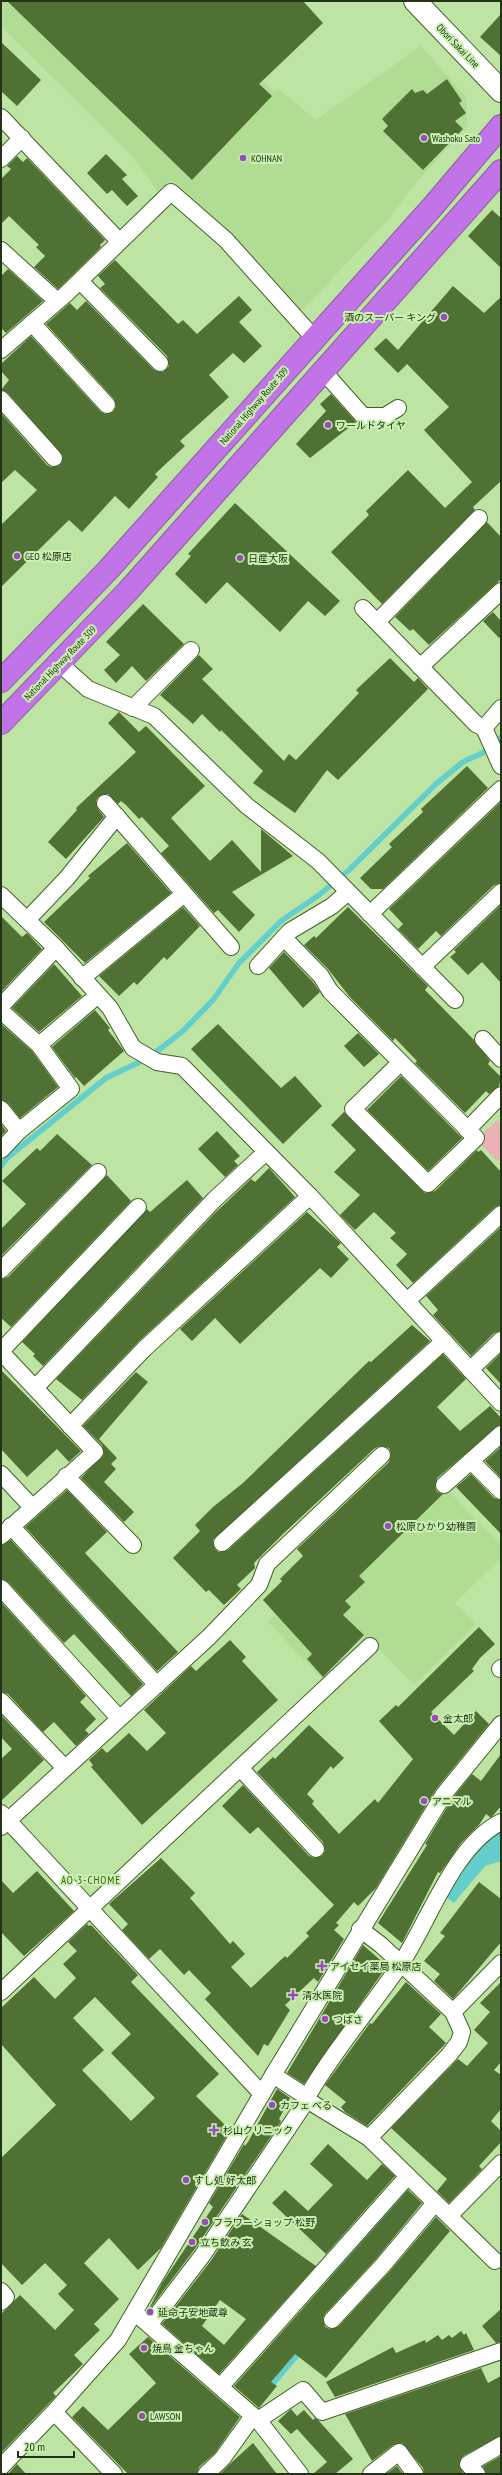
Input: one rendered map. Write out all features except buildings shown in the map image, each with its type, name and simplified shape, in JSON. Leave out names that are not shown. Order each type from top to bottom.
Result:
[{"type":"highway","name":"National Highway Route 309","points":[[1,681],[108,570],[434,205],[501,126]]},
{"type":"highway","name":"National Highway Route 309","points":[[1,723],[60,664],[128,591],[501,172]]},
{"type":"main road","name":"Obori Sakai Line","points":[[414,1],[501,91]]},
{"type":"street","points":[[1,117],[119,241]]},
{"type":"street","points":[[1,159],[22,138]]},
{"type":"street","points":[[3,346],[80,281],[119,241],[171,192],[226,240],[314,338]]},
{"type":"street","points":[[1,250],[56,300]]},
{"type":"street","points":[[80,281],[160,363]]},
{"type":"street","points":[[32,323],[107,405]]},
{"type":"street","points":[[324,372],[363,416],[385,416],[398,408]]},
{"type":"street","points":[[1,398],[54,458]]},
{"type":"street","points":[[377,622],[479,518]]},
{"type":"street","points":[[420,667],[501,592]]},
{"type":"street","points":[[363,608],[476,724],[486,732],[500,763]]},
{"type":"street","points":[[133,708],[191,650]]},
{"type":"street","points":[[60,664],[88,690],[154,716],[247,806],[328,871],[455,1000]]},
{"type":"street","points":[[486,732],[501,708]]},
{"type":"street","points":[[370,914],[501,790]]},
{"type":"street","points":[[105,803],[231,947]]},
{"type":"street","points":[[26,920],[67,878],[117,816]]},
{"type":"street","points":[[258,966],[290,931],[332,906],[347,891]]},
{"type":"street","points":[[422,967],[501,892]]},
{"type":"street","points":[[82,978],[184,894]]},
{"type":"street","points":[[1,895],[56,948],[110,1008],[133,1048],[157,1062],[182,1066],[310,1196],[501,1403]]},
{"type":"street","points":[[284,938],[321,976],[330,991],[476,1138],[428,1184],[353,1108],[400,1063]]},
{"type":"street","points":[[1,1006],[56,948]]},
{"type":"street","points":[[39,1045],[98,995]]},
{"type":"street","points":[[1,1011],[39,1045],[71,1089],[19,1131],[1,1150]]},
{"type":"street","points":[[483,1039],[501,1058]]},
{"type":"street","points":[[467,1130],[501,1095]]},
{"type":"street","points":[[1,1109],[19,1131]]},
{"type":"street","points":[[35,1388],[215,1199],[266,1152]]},
{"type":"street","points":[[1,1270],[98,1172]]},
{"type":"street","points":[[70,1426],[144,1349],[310,1196]]},
{"type":"street","points":[[138,1207],[1,1352],[95,1452],[66,1476],[6,1531],[156,1684]]},
{"type":"street","points":[[407,1301],[501,1214]]},
{"type":"street","points":[[470,1370],[501,1340]]},
{"type":"street","points":[[222,1543],[444,1341]]},
{"type":"street","points":[[444,1485],[501,1434]]},
{"type":"street","points":[[262,2094],[91,1908],[3,1820],[65,1768],[209,1637],[259,1585],[267,1564],[382,1455]]},
{"type":"street","points":[[471,1461],[501,1491]]},
{"type":"street","points":[[1,1474],[32,1507]]},
{"type":"street","points":[[66,1476],[133,1545]]},
{"type":"street","points":[[1,1588],[119,1718]]},
{"type":"street","points":[[1,1992],[370,1646]]},
{"type":"street","points":[[1,1700],[65,1768]]},
{"type":"street","points":[[1,2467],[54,2412],[118,2340],[135,2314],[273,2074],[360,1929],[444,1794],[500,1727]]},
{"type":"street","points":[[241,1768],[316,1849]]},
{"type":"street","points":[[150,2324],[202,2256],[307,2098],[322,2072],[401,1964],[459,1862],[491,1827],[501,1822]]},
{"type":"street","points":[[360,1929],[453,2012],[462,2032],[459,2042],[369,2138]]},
{"type":"street","points":[[453,2012],[501,1963]]},
{"type":"street","points":[[273,2074],[369,2138],[495,2261]]},
{"type":"street","points":[[449,2216],[501,2163]]},
{"type":"street","points":[[221,2386],[408,2176]]},
{"type":"street","points":[[332,2320],[383,2266],[435,2203]]},
{"type":"street","points":[[1,2291],[6,2297],[1,2302]]},
{"type":"street","points":[[135,2314],[150,2324],[255,2418],[300,2474]]},
{"type":"street","points":[[206,2474],[222,2459],[255,2418],[302,2390],[322,2412],[501,2351]]},
{"type":"street","points":[[54,2412],[114,2474]]},
{"type":"street","points":[[477,2474],[468,2464],[501,2445]]},
{"type":"street","points":[[372,2474],[399,2452],[415,2474]]},
{"type":"shaded area","name":"KOHNAN","points":[[1,1],[182,1],[274,92],[278,89],[316,120],[421,46],[466,97],[467,126],[406,194],[407,196],[393,211],[394,213],[299,314],[230,234],[173,181],[159,193],[133,157],[1,26]]},
{"type":"shaded area","points":[[497,1120],[501,1124],[501,1157],[497,1161],[482,1146],[482,1134]]},
{"type":"shaded area","points":[[422,1464],[501,1545],[501,1558],[455,1603],[476,1624],[414,1685],[376,1646],[332,1689],[268,1622]]},
{"type":"water","points":[[501,1830],[501,1861],[485,1866],[454,1903],[446,1897],[479,1847]]},
{"type":"waterway","points":[[1,1166],[7,1158],[106,1078],[148,1058],[183,1031],[213,1000],[239,963],[281,921],[319,895],[348,871],[437,783],[463,762],[493,748],[501,737]]},
{"type":"waterway","points":[[332,2276],[406,2191]]},
{"type":"waterway","points":[[269,2388],[301,2351]]},
{"type":"place","name":"Washoku Sato","points":[[424,138]]},
{"type":"place","name":"KOHNAN","points":[[243,158]]},
{"type":"place","name":"酒のスーパー キング","points":[[444,317]]},
{"type":"place","name":"ワールドタイヤ","points":[[328,425]]},
{"type":"place","name":"GEO 松原店","points":[[17,556]]},
{"type":"place","name":"日産大阪","points":[[240,558]]},
{"type":"place","name":"松原ひかり幼稚園","points":[[388,1526]]},
{"type":"place","name":"金太郎","points":[[435,1718]]},
{"type":"place","name":"アニマル","points":[[424,1801]]},
{"type":"place","name":"アイセイ薬局 松原店","points":[[322,1966]]},
{"type":"place","name":"清水医院","points":[[293,1995]]},
{"type":"place","name":"つばさ","points":[[325,2019]]},
{"type":"place","name":"カフェ べる","points":[[272,2105]]},
{"type":"place","name":"杉山クリニック","points":[[214,2130]]},
{"type":"place","name":"すし処 好太郎","points":[[186,2180]]},
{"type":"place","name":"フラワーショップ 松野","points":[[205,2222]]},
{"type":"place","name":"立ち飲み 玄","points":[[192,2242]]},
{"type":"place","name":"延命子安地蔵尊","points":[[150,2312]]},
{"type":"place","name":"焼鳥 金ちゃん","points":[[144,2348]]},
{"type":"place","name":"LAWSON","points":[[142,2416]]},
{"type":"district","name":"AO 3-CHOME","points":[[91,1880]]}]
